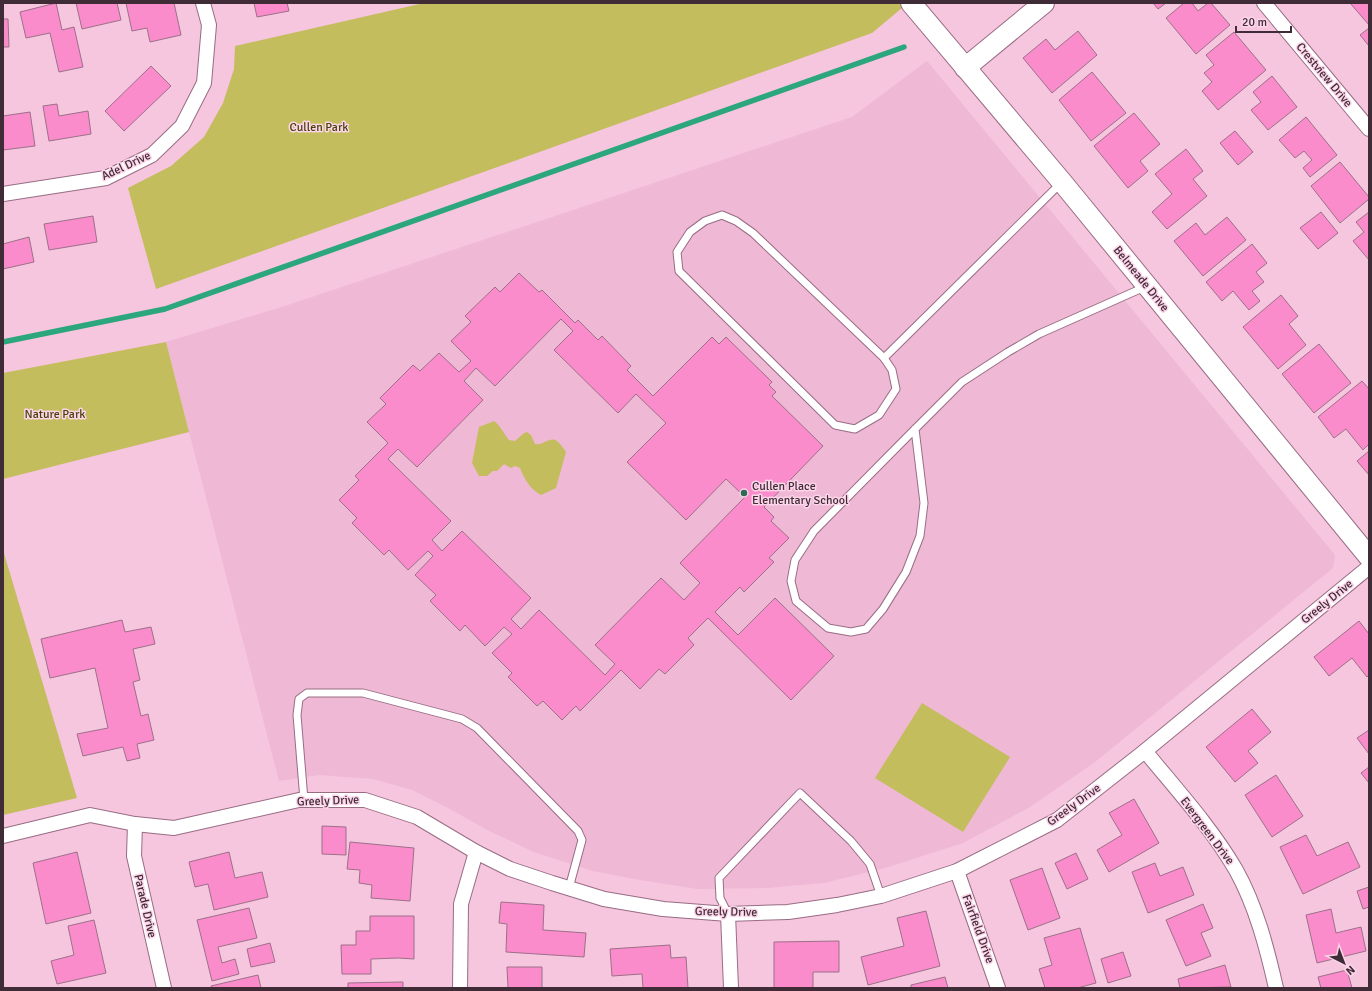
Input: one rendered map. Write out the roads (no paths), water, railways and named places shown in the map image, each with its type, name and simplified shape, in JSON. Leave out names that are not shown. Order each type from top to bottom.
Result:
[{"type":"street","name":"Adel Drive","points":[[3,194],[106,178],[152,155],[182,126],[204,83],[209,25],[203,3]]},
{"type":"street","name":"Belmeade Drive","points":[[911,3],[1062,182],[1369,557]]},
{"type":"street","points":[[965,68],[1044,3]]},
{"type":"street","name":"Crestview Drive","points":[[1264,3],[1369,129]]},
{"type":"street","name":"Greely Drive","points":[[3,836],[90,815],[135,824],[174,828],[304,800],[365,800],[417,818],[476,852],[510,869],[604,899],[656,908],[728,914],[788,912],[837,905],[881,896],[957,871],[1057,820],[1145,751],[1369,567]]},
{"type":"street","name":"Evergreen Drive","points":[[1145,751],[1212,834],[1236,870],[1251,901],[1268,953],[1276,988]]},
{"type":"street","name":"Parade Drive","points":[[135,824],[134,856],[164,988]]},
{"type":"street","points":[[460,988],[461,904],[476,852]]},
{"type":"street","name":"Fairfield Drive","points":[[957,871],[998,988]]},
{"type":"street","points":[[728,914],[731,988]]},
{"type":"lane","points":[[884,358],[1062,182]]},
{"type":"lane","points":[[722,215],[736,221],[753,233],[884,358],[892,370],[896,389],[879,414],[855,428],[835,425],[679,271],[677,252],[690,232],[705,221],[722,215]]},
{"type":"lane","points":[[915,429],[924,503],[920,536],[906,572],[883,609],[866,628],[850,632],[828,628],[796,601],[791,581],[795,560],[814,531],[915,429],[962,382],[1039,334],[1147,286]]},
{"type":"lane","points":[[304,800],[297,715],[299,699],[307,694],[363,693],[462,719],[476,728],[578,831],[582,840],[569,888]]},
{"type":"lane","points":[[728,914],[720,898],[719,878],[800,793],[851,841],[870,864],[881,896]]},
{"type":"waterway","points":[[3,342],[165,309],[904,47]]},
{"type":"place","name":"Cullen Place Elementary School","points":[[744,493]]},
{"type":"park label","name":"Cullen Park","points":[[319,127]]},
{"type":"park label","name":"Nature Park","points":[[55,414]]}]
